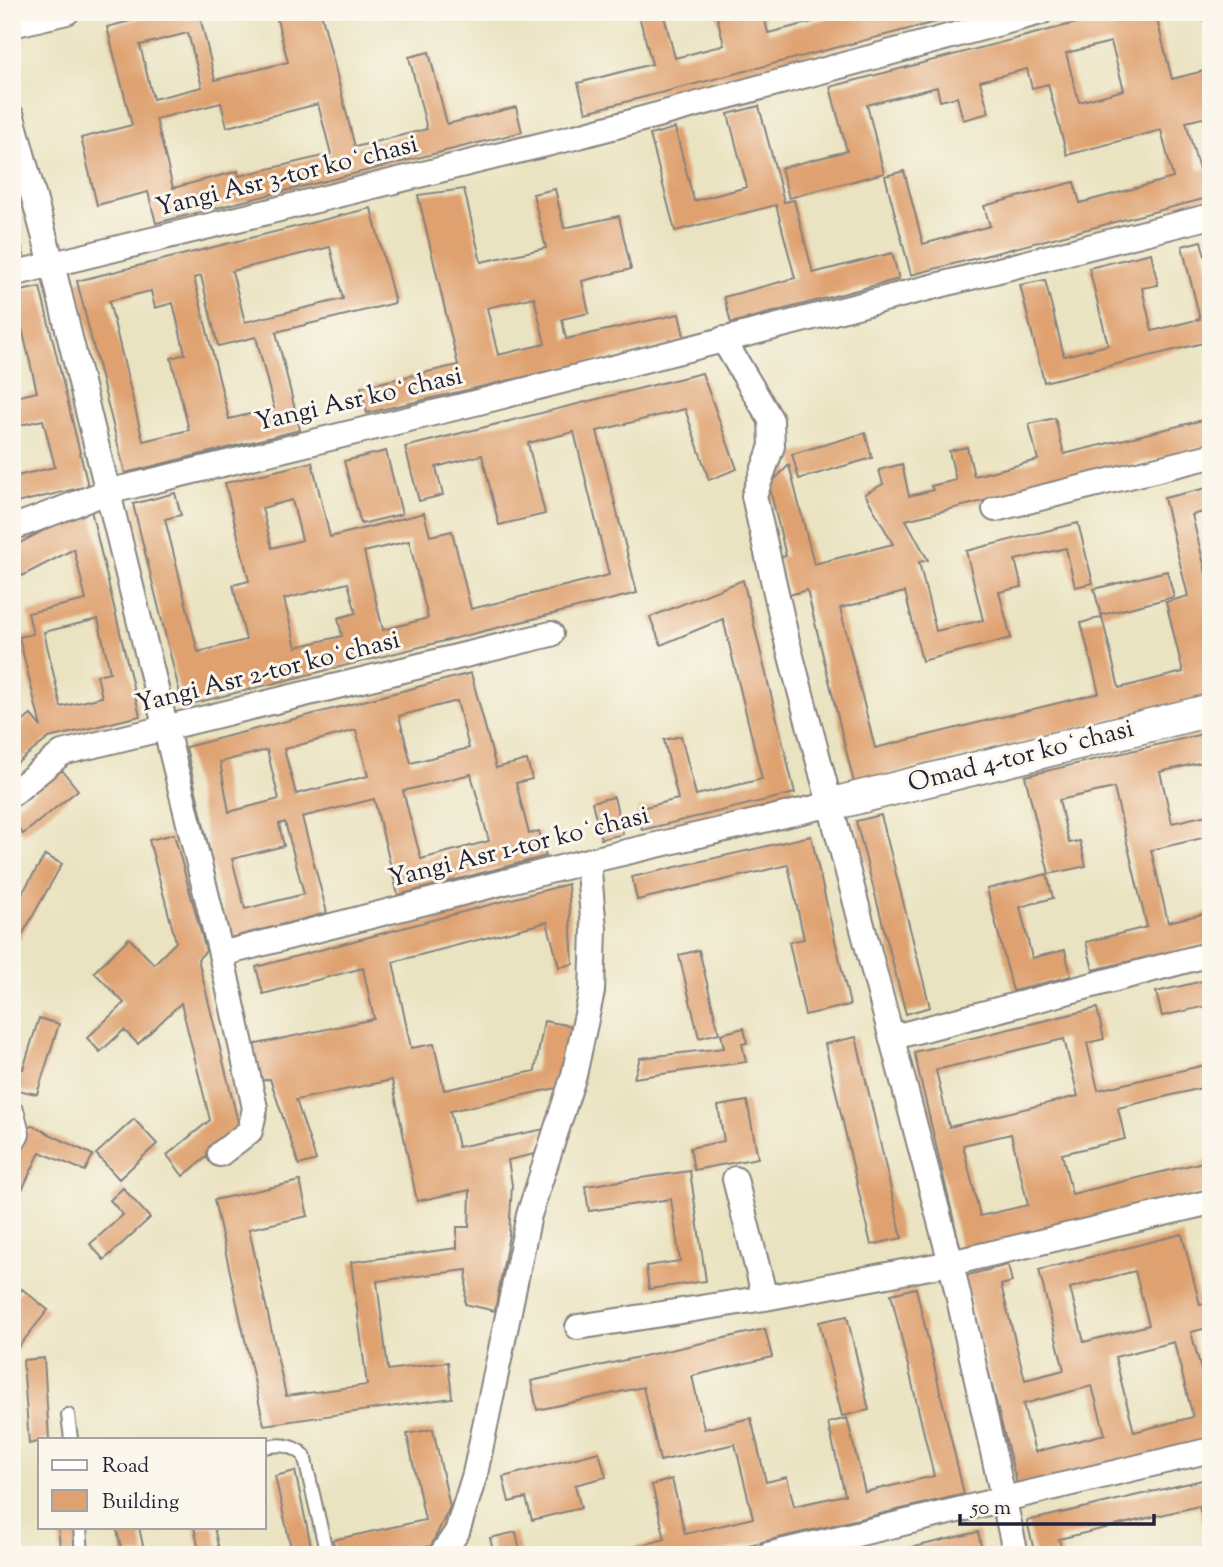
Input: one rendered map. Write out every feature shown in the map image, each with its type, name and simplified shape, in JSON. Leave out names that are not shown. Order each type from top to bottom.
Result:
[{"type":"street","points":[[12,25],[67,12]]},
{"type":"street","name":"Yangi Asr 3-tor koʻchasi","points":[[12,274],[575,137],[1041,12]]},
{"type":"street","points":[[12,117],[51,264],[221,954],[256,1115],[250,1131],[220,1154]]},
{"type":"street","name":"Yangi Asr koʻchasi","points":[[12,528],[107,492],[1211,216]]},
{"type":"street","points":[[723,339],[771,420],[772,446],[754,496],[787,641],[894,1037],[951,1263],[1016,1555]]},
{"type":"street","points":[[995,509],[1211,456]]},
{"type":"street","name":"Yangi Asr 2-tor koʻchasi","points":[[12,794],[62,753],[551,634]]},
{"type":"street","name":"Omad 4-tor koʻchasi","points":[[832,804],[1211,710]]},
{"type":"street","name":"Yangi Asr 1-tor koʻchasi","points":[[221,954],[588,861],[832,804]]},
{"type":"street","points":[[441,1555],[457,1532],[475,1474],[529,1215],[574,1075],[592,991],[594,929],[588,861]]},
{"type":"street","points":[[894,1037],[1211,954]]},
{"type":"street","points":[[12,1114],[17,1134],[12,1142]]},
{"type":"street","points":[[735,1179],[765,1298]]},
{"type":"street","points":[[578,1327],[765,1298],[951,1263],[1211,1202]]},
{"type":"street","points":[[768,1555],[1211,1450]]},
{"type":"lane","points":[[68,1415],[71,1438]]},
{"type":"lane","points":[[266,1447],[281,1444],[295,1447],[304,1455],[327,1555]]},
{"type":"lane","points":[[79,1528],[82,1555]]},
{"type":"building","points":[[165,12],[199,12],[215,80],[288,62],[275,12],[321,12],[355,147],[427,129],[409,57],[429,52],[447,124],[516,107],[522,132],[156,223],[148,192],[97,205],[81,138],[132,125],[107,27]],"holes":[[[188,33],[202,87],[153,99],[140,45]],[[221,103],[227,127],[318,104],[331,154],[239,176],[238,171],[173,188],[156,119]]]},
{"type":"building","points":[[638,12],[663,12],[675,58],[724,45],[716,12],[763,12],[768,33],[852,12],[971,13],[586,112],[578,83],[652,64]]},
{"type":"building","points":[[1118,12],[1155,12],[1172,79],[1211,69],[1211,116],[1186,122],[1199,170],[1211,167],[1211,197],[911,275],[885,176],[904,171],[923,244],[990,226],[984,206],[1074,182],[1080,203],[1173,178],[1161,130],[1067,155],[1048,84],[1032,88],[1027,69],[980,81],[989,113],[963,120],[957,97],[940,101],[937,87],[867,105],[884,173],[789,198],[781,168],[847,151],[830,87]],"holes":[[[1111,42],[1124,90],[1079,102],[1066,53]]]},
{"type":"building","points":[[1202,12],[1211,12],[1211,43],[1210,43]]},
{"type":"building","points":[[759,106],[784,202],[794,200],[813,273],[892,253],[899,279],[731,323],[724,297],[795,278],[776,205],[675,231],[650,135],[675,128],[694,201],[747,187],[728,114]]},
{"type":"building","points":[[464,189],[481,262],[546,248],[533,194],[555,189],[564,228],[619,216],[631,269],[582,281],[589,313],[562,319],[566,339],[679,314],[685,340],[367,413],[361,387],[458,365],[418,195]],"holes":[[[534,297],[545,344],[498,355],[487,308]]]},
{"type":"building","points":[[371,208],[395,303],[276,332],[300,430],[125,473],[77,281]],"holes":[[[330,247],[343,299],[245,322],[232,271]],[[201,276],[218,346],[256,337],[274,408],[229,419],[194,278]],[[151,291],[155,308],[173,303],[185,354],[171,358],[189,430],[143,441],[109,301]]]},
{"type":"building","points":[[12,211],[24,255],[12,258]]},
{"type":"building","points":[[1201,241],[1211,280],[1211,341],[1044,382],[1020,285],[1045,280],[1064,356],[1108,345],[1089,268],[1151,253],[1158,285],[1142,288],[1152,331],[1200,319],[1182,246]]},
{"type":"building","points":[[40,287],[88,486],[12,504],[12,477],[55,467],[43,420],[12,427],[12,398],[37,392],[20,320],[12,322],[12,293]]},
{"type":"building","points":[[702,373],[737,469],[709,480],[685,409],[597,431],[637,593],[183,706],[133,504],[175,493],[181,515],[165,519],[198,652],[246,640],[233,585],[249,581],[225,483],[312,462],[330,537],[424,513],[430,536],[452,531],[471,609],[609,575],[574,432],[528,443],[545,514],[499,525],[482,455],[436,467],[443,495],[419,501],[405,447]],"holes":[[[292,500],[302,540],[272,548],[262,508]],[[409,541],[428,618],[383,630],[364,552]],[[348,583],[356,613],[338,618],[342,636],[296,647],[284,599]]]},
{"type":"building","points":[[1055,418],[1064,454],[1211,418],[1211,445],[906,520],[928,560],[919,562],[936,631],[983,620],[966,551],[1078,523],[1093,583],[1075,587],[1066,548],[1015,560],[1022,587],[999,592],[1011,638],[922,661],[905,592],[840,608],[875,748],[1099,693],[1081,623],[1102,617],[1119,688],[1183,672],[1166,602],[1188,596],[1164,498],[1211,487],[1211,510],[1192,515],[1206,573],[1211,572],[1211,695],[854,783],[807,590],[789,595],[780,557],[786,556],[769,485],[789,465],[814,564],[893,544],[865,494],[883,484],[879,470],[902,464],[909,496],[933,490],[931,486],[956,480],[949,451],[967,447],[974,476],[1038,460],[1029,424]]},
{"type":"building","points":[[865,433],[872,458],[799,479],[792,454]]},
{"type":"building","points":[[386,451],[402,514],[361,524],[344,461]]},
{"type":"building","points":[[90,506],[140,716],[49,738],[12,767],[12,730],[31,715],[41,727],[19,637],[33,634],[28,613],[86,600],[74,549],[12,581],[12,547]],"holes":[[[98,619],[110,672],[97,675],[102,697],[61,707],[44,632]]]},
{"type":"building","points":[[1167,571],[1174,597],[1101,615],[1094,589]]},
{"type":"building","points":[[743,580],[795,793],[642,830],[637,809],[678,799],[664,740],[681,736],[696,795],[762,779],[723,619],[661,645],[650,617]]},
{"type":"building","points":[[471,673],[496,768],[527,760],[532,779],[516,783],[529,834],[539,831],[546,856],[398,895],[374,799],[302,817],[327,913],[229,938],[186,747]],"holes":[[[457,701],[469,748],[411,763],[399,716]],[[356,730],[368,776],[296,794],[284,749]],[[267,750],[279,799],[229,812],[220,762]],[[471,774],[489,841],[421,859],[403,791]],[[285,822],[304,894],[245,909],[232,859],[284,846],[279,824]]]},
{"type":"building","points":[[1211,732],[1211,760],[1160,772],[1172,823],[1211,814],[1211,836],[1151,850],[1168,922],[1211,912],[1211,942],[1093,970],[1086,942],[1147,927],[1114,788],[1059,800],[1069,843],[1080,841],[1086,866],[1049,874],[1025,776]]},
{"type":"building","points":[[62,770],[78,790],[23,834],[12,821],[12,810]]},
{"type":"building","points":[[614,797],[623,834],[601,839],[592,802]]},
{"type":"building","points":[[881,815],[930,1007],[906,1014],[856,821]]},
{"type":"building","points":[[174,834],[206,951],[198,959],[240,1130],[183,1176],[167,1155],[210,1120],[181,1003],[138,1044],[124,1030],[100,1052],[87,1038],[124,1003],[94,972],[129,938],[154,964],[176,942],[149,840]]},
{"type":"building","points":[[811,836],[850,1005],[805,1015],[789,942],[804,939],[788,865],[637,900],[632,877]]},
{"type":"building","points":[[45,855],[62,864],[12,953],[12,904],[15,905]]},
{"type":"building","points":[[1047,874],[1053,898],[1020,907],[1032,958],[1065,950],[1071,976],[1013,991],[987,889]]},
{"type":"building","points":[[568,884],[573,964],[559,967],[547,922],[393,962],[411,1048],[434,1044],[444,1090],[535,1071],[544,1021],[572,1026],[561,1087],[450,1111],[458,1147],[544,1129],[535,1154],[508,1160],[512,1185],[509,1235],[495,1311],[465,1304],[467,1270],[377,1281],[388,1370],[448,1362],[452,1398],[264,1425],[214,1200],[300,1181],[308,1216],[249,1229],[286,1396],[367,1385],[351,1262],[457,1248],[457,1227],[469,1227],[470,1190],[417,1201],[392,1080],[296,1100],[316,1160],[299,1165],[270,1079],[255,1082],[247,1046],[374,1019],[363,968],[263,994],[256,967]]},
{"type":"building","points":[[699,950],[719,1033],[699,1038],[679,955]]},
{"type":"building","points":[[1211,979],[1211,1005],[1162,1016],[1156,992]]},
{"type":"building","points":[[1097,1008],[1104,1039],[1087,1043],[1098,1090],[1205,1065],[1210,1086],[1118,1108],[1125,1139],[1062,1154],[1072,1194],[1211,1160],[1211,1191],[961,1251],[914,1052]],"holes":[[[1064,1039],[1078,1096],[949,1127],[936,1070]],[[1011,1134],[1028,1205],[980,1216],[963,1145]]]},
{"type":"building","points":[[39,1018],[59,1024],[37,1094],[12,1089],[12,1067],[23,1069]]},
{"type":"building","points":[[744,1028],[747,1043],[742,1044],[746,1062],[634,1078],[640,1058],[724,1048],[721,1034]]},
{"type":"building","points":[[856,1037],[902,1238],[871,1245],[825,1044]]},
{"type":"building","points":[[747,1101],[758,1158],[694,1170],[690,1148],[724,1141],[718,1106]]},
{"type":"building","points":[[134,1119],[157,1144],[119,1179],[96,1154]]},
{"type":"building","points":[[31,1125],[93,1155],[85,1171],[40,1152],[22,1190],[12,1185],[12,1164]]},
{"type":"building","points":[[690,1171],[706,1281],[649,1289],[646,1266],[680,1261],[671,1199],[589,1211],[585,1186]]},
{"type":"building","points":[[123,1188],[150,1218],[104,1260],[90,1244],[123,1215],[110,1200]]},
{"type":"building","points":[[1182,1234],[1200,1305],[1211,1302],[1211,1327],[1191,1332],[1211,1408],[1211,1439],[1018,1488],[964,1276],[1008,1265],[1012,1282],[1001,1285],[1025,1380],[1064,1370],[1039,1270]],"holes":[[[1135,1271],[1149,1325],[1084,1342],[1070,1288]],[[1174,1342],[1193,1417],[1134,1432],[1115,1357]],[[1092,1386],[1105,1434],[1035,1452],[1023,1404]]]},
{"type":"building","points":[[916,1288],[964,1494],[707,1555],[605,1555],[665,1539],[652,1485],[672,1479],[685,1534],[753,1518],[735,1444],[660,1461],[643,1387],[537,1410],[531,1381],[765,1329],[772,1357],[692,1376],[704,1429],[751,1418],[766,1482],[787,1477],[794,1506],[845,1495],[828,1423],[847,1418],[865,1492],[934,1476],[891,1294]]},
{"type":"building","points":[[22,1289],[48,1310],[12,1355],[12,1301]]},
{"type":"building","points":[[847,1316],[869,1410],[842,1416],[819,1322]]},
{"type":"building","points":[[44,1358],[49,1438],[38,1438],[38,1442],[29,1444],[23,1360]]},
{"type":"building","points":[[433,1429],[450,1507],[431,1546],[389,1555],[336,1555],[333,1540],[425,1520],[407,1434]]},
{"type":"building","points":[[599,1452],[606,1477],[575,1485],[581,1508],[532,1520],[526,1498],[509,1502],[503,1477]]},
{"type":"building","points":[[295,1471],[313,1555],[263,1555],[291,1548],[275,1476]]},
{"type":"building","points":[[1211,1478],[1211,1555],[1189,1555],[1209,1549],[1199,1506],[1059,1539],[1063,1555],[1035,1555],[1027,1521]]},
{"type":"building","points":[[58,1528],[77,1528],[80,1555],[61,1555]]},
{"type":"building","points":[[116,1528],[139,1528],[145,1555],[123,1555]]},
{"type":"building","points":[[194,1528],[214,1528],[220,1555],[200,1555]]},
{"type":"building","points":[[516,1532],[521,1555],[494,1555],[490,1538]]},
{"type":"building","points":[[978,1532],[983,1555],[884,1555],[884,1554]]}]
